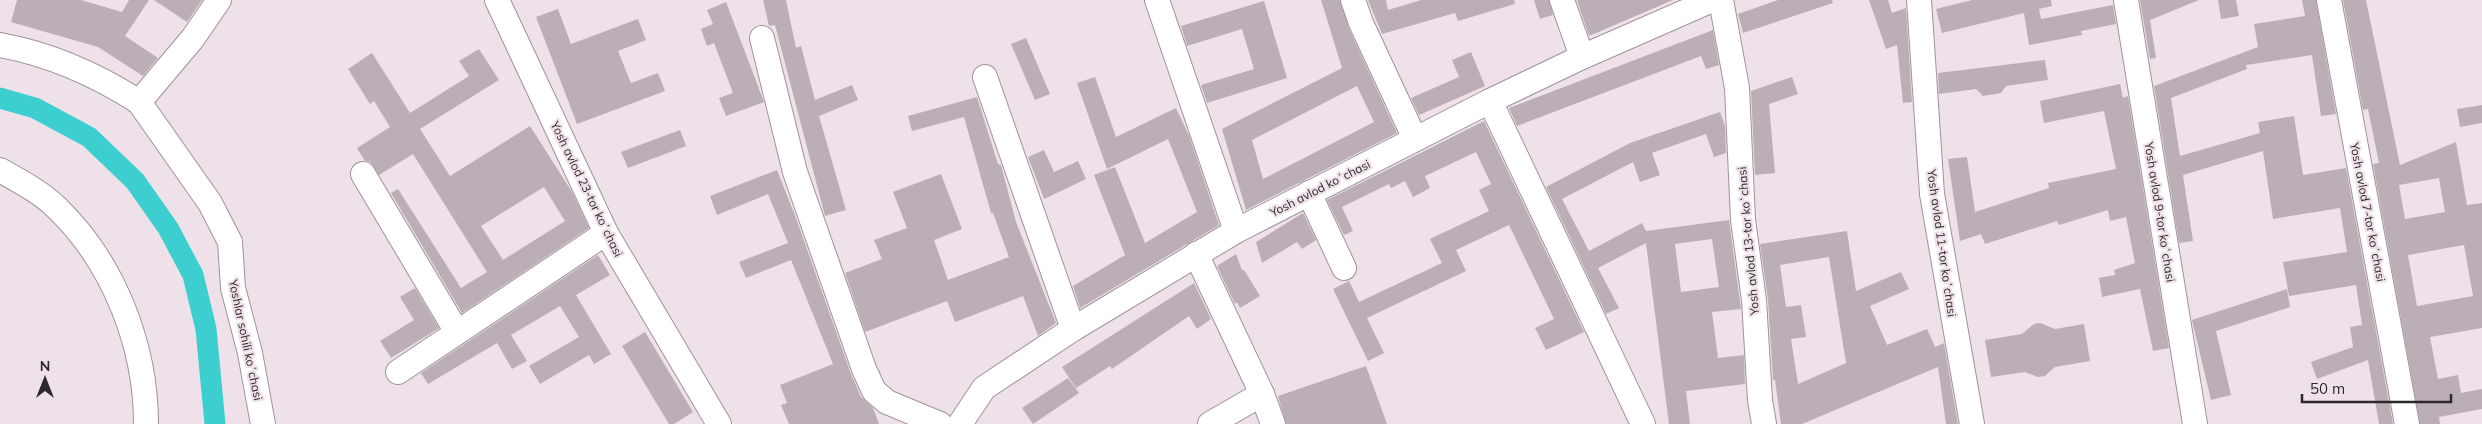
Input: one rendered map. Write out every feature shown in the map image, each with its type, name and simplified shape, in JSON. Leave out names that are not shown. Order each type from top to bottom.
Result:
[{"type":"street","points":[[0,45],[55,59],[107,81],[139,102],[193,38],[219,0]]},
{"type":"street","name":"Yosh avlod 23-tor koʻchasi","points":[[497,0],[606,233],[712,422]]},
{"type":"street","points":[[1157,0],[1236,231]]},
{"type":"street","points":[[1353,0],[1361,23],[1415,139]]},
{"type":"street","points":[[1562,0],[1582,57]]},
{"type":"street","name":"Yosh avlod koʻchasi","points":[[960,424],[984,388],[1073,329],[1236,231],[1490,101],[1582,57],[1712,0]]},
{"type":"street","name":"Yosh avlod 13-tor koʻchasi","points":[[1721,0],[1737,88],[1744,220],[1754,300],[1760,400],[1764,424]]},
{"type":"street","name":"Yosh avlod 11-tor koʻchasi","points":[[1919,0],[1932,194],[1972,424]]},
{"type":"street","name":"Yosh avlod 9-tor koʻchasi","points":[[2126,0],[2195,424]]},
{"type":"street","name":"Yosh avlod 7-tor koʻchasi","points":[[2329,0],[2406,424]]},
{"type":"street","points":[[762,38],[795,172],[864,369],[874,391],[887,402],[940,424]]},
{"type":"street","points":[[985,76],[1073,329]]},
{"type":"street","points":[[1490,101],[1643,424]]},
{"type":"street","name":"Yoshlar sohili koʻchasi","points":[[139,102],[210,203],[230,242],[233,288],[250,353],[262,424]]},
{"type":"street","points":[[0,170],[56,207],[93,253],[110,280],[127,318],[139,357],[146,399],[146,424]]},
{"type":"street","points":[[363,174],[457,332]]},
{"type":"street","points":[[1309,193],[1344,268]]},
{"type":"street","points":[[398,372],[606,233]]},
{"type":"street","points":[[1196,254],[1262,394],[1273,424]]},
{"type":"street","points":[[1210,424],[1262,394]]},
{"type":"building","points":[[17,0],[81,0],[122,12],[129,0],[149,0],[125,36],[158,58],[143,76],[98,47],[11,22]]},
{"type":"building","points":[[154,0],[202,0],[187,22]]},
{"type":"building","points":[[763,0],[786,0],[796,48],[801,46],[815,100],[852,85],[858,100],[819,116],[846,210],[825,216],[775,25],[769,26]]},
{"type":"building","points":[[1321,0],[1340,0],[1349,29],[1397,133],[1246,210],[1222,129],[1342,68]],"holes":[[[1357,86],[1374,122],[1263,179],[1252,140]]]},
{"type":"building","points":[[1368,0],[1386,0],[1388,10],[1421,0],[1514,0],[1515,4],[1458,21],[1455,13],[1382,34]]},
{"type":"building","points":[[1534,0],[1549,0],[1553,15],[1540,19]]},
{"type":"building","points":[[1577,0],[1673,0],[1589,36]]},
{"type":"building","points":[[1778,0],[1832,0],[1833,3],[1743,33],[1738,14]]},
{"type":"building","points":[[1869,0],[1888,0],[1892,13],[1906,8],[1912,102],[1903,103],[1897,45],[1886,49]]},
{"type":"building","points":[[1972,0],[2051,0],[2052,6],[2039,9],[2041,19],[2113,5],[2116,24],[2081,31],[2082,35],[2029,45],[2024,13],[1942,33],[1936,9]]},
{"type":"building","points":[[2140,0],[2199,0],[2150,20],[2156,58],[2150,59]]},
{"type":"building","points":[[2218,0],[2236,0],[2239,16],[2221,19]]},
{"type":"building","points":[[2302,0],[2316,0],[2336,114],[2321,116],[2312,55],[2246,65],[2247,69],[2171,98],[2180,156],[2260,133],[2258,122],[2294,116],[2303,175],[2346,168],[2393,424],[2379,424],[2368,360],[2317,379],[2311,362],[2353,347],[2350,327],[2362,325],[2356,285],[2289,296],[2283,262],[2347,252],[2340,208],[2273,219],[2263,151],[2183,175],[2193,241],[2179,243],[2154,86],[2258,47],[2254,24],[2305,16]]},
{"type":"building","points":[[2343,0],[2366,0],[2400,165],[2456,142],[2467,205],[2482,203],[2482,328],[2430,337],[2438,379],[2458,375],[2461,393],[2482,389],[2482,409],[2439,417],[2440,424],[2420,424],[2373,164],[2379,163],[2368,109],[2363,110]],"holes":[[[2439,178],[2445,212],[2405,219],[2399,185]],[[2464,245],[2473,296],[2417,306],[2408,255]]]},
{"type":"building","points":[[1264,1],[1287,78],[1207,103],[1201,85],[1254,69],[1242,29],[1187,46],[1181,26]]},
{"type":"building","points":[[726,2],[764,102],[726,116],[719,98],[733,93],[714,43],[707,46],[701,29],[713,24],[707,10]]},
{"type":"building","points":[[558,9],[571,44],[638,19],[646,40],[618,51],[631,83],[658,73],[665,91],[577,124],[536,17]]},
{"type":"building","points":[[1713,30],[1719,65],[1706,69],[1701,56],[1517,126],[1509,108]]},
{"type":"building","points":[[1026,38],[1050,94],[1035,100],[1011,44]]},
{"type":"building","points":[[479,49],[499,80],[420,129],[450,176],[530,126],[572,192],[589,228],[462,313],[391,193],[398,189],[461,288],[487,272],[413,154],[379,175],[370,162],[365,161],[357,148],[390,127],[374,101],[370,104],[348,69],[372,53],[410,113],[469,76],[459,61]],"holes":[[[544,187],[565,221],[503,260],[481,226]]]},
{"type":"building","points":[[1471,52],[1485,86],[1419,115],[1411,98],[1459,77],[1452,60]]},
{"type":"building","points":[[2045,60],[2048,80],[2006,86],[2001,93],[1983,96],[1976,89],[1939,94],[1938,73]]},
{"type":"building","points":[[1095,77],[1116,137],[1176,108],[1190,138],[1219,225],[1080,308],[1073,286],[1125,255],[1094,175],[1115,167],[1145,243],[1197,212],[1168,139],[1107,169],[1077,83]]},
{"type":"building","points":[[1792,77],[1798,94],[1769,104],[1775,173],[1755,175],[1751,91]]},
{"type":"building","points":[[2120,84],[2123,98],[2128,96],[2169,348],[2153,351],[2140,289],[2102,297],[2099,278],[2115,275],[2114,270],[2135,263],[2126,217],[2110,221],[2108,210],[2059,225],[2057,221],[1985,244],[1981,234],[1960,241],[1948,159],[1967,157],[1975,212],[2049,188],[2048,183],[2116,169],[2104,111],[2044,123],[2040,101]]},
{"type":"building","points":[[977,97],[998,164],[1001,165],[1016,222],[1056,323],[1038,336],[1023,296],[955,322],[947,301],[865,332],[845,273],[882,259],[874,240],[907,228],[893,192],[941,174],[962,229],[934,240],[948,280],[1009,257],[993,213],[991,213],[964,117],[912,131],[908,116]]},
{"type":"building","points":[[2482,105],[2482,123],[2460,127],[2457,109]]},
{"type":"building","points":[[1720,112],[1725,126],[1726,153],[1714,157],[1706,134],[1652,153],[1660,175],[1640,182],[1633,162],[1562,199],[1589,251],[1642,223],[1646,231],[1729,220],[1741,309],[1712,312],[1718,358],[1744,355],[1745,384],[1686,391],[1690,424],[1669,424],[1646,243],[1598,268],[1619,308],[1606,314],[1546,187],[1630,143]],"holes":[[[1712,239],[1719,287],[1681,292],[1675,244]]]},
{"type":"building","points":[[1484,121],[1584,332],[1546,350],[1535,328],[1554,319],[1509,225],[1456,250],[1466,271],[1367,318],[1384,353],[1368,361],[1333,289],[1349,281],[1359,302],[1442,263],[1430,239],[1489,211],[1479,190],[1491,184],[1476,152],[1425,176],[1430,188],[1413,197],[1405,181],[1391,188],[1389,184],[1342,207],[1353,231],[1344,235],[1327,200]]},
{"type":"building","points":[[680,130],[686,146],[628,168],[621,152]]},
{"type":"building","points":[[1044,150],[1054,172],[1078,161],[1086,179],[1044,199],[1028,157]]},
{"type":"building","points":[[777,170],[851,374],[861,397],[873,408],[879,424],[789,424],[781,405],[787,403],[780,385],[833,364],[791,260],[746,278],[739,262],[788,243],[768,194],[717,215],[710,196]]},
{"type":"building","points":[[1303,213],[1316,240],[1302,249],[1297,242],[1262,263],[1256,242]]},
{"type":"building","points":[[1847,231],[1856,291],[1901,272],[1909,289],[1870,306],[1887,345],[1927,329],[1935,347],[1944,343],[1958,424],[1946,424],[1938,367],[1802,424],[1781,424],[1775,380],[1773,380],[1768,299],[1760,244]],"holes":[[[1829,257],[1846,363],[1798,384],[1791,339],[1806,337],[1801,305],[1786,307],[1780,265]]]},
{"type":"building","points":[[1236,254],[1242,270],[1244,270],[1260,296],[1240,308],[1237,302],[1235,304],[1217,266]]},
{"type":"building","points":[[598,255],[610,275],[576,295],[611,354],[594,364],[589,355],[540,384],[529,366],[579,337],[560,306],[511,335],[527,361],[512,369],[497,343],[428,384],[421,373]]},
{"type":"building","points":[[1194,283],[1211,319],[1197,329],[1189,316],[1112,369],[1110,366],[1076,388],[1062,367]]},
{"type":"building","points":[[415,288],[439,328],[391,358],[380,341],[414,320],[400,297]]},
{"type":"building","points":[[2287,289],[2290,307],[2216,331],[2231,395],[2211,400],[2192,320]]},
{"type":"building","points":[[2040,323],[2055,329],[2084,324],[2090,361],[2055,367],[2045,376],[2038,377],[2025,372],[1991,377],[1985,340],[2022,334],[2034,324]]},
{"type":"building","points":[[645,332],[693,412],[674,424],[669,424],[622,346]]},
{"type":"building","points":[[1366,366],[1387,424],[1286,424],[1278,396]]},
{"type":"building","points":[[1068,378],[1079,393],[1033,424],[1022,408]]},
{"type":"waterway","points":[[0,98],[35,108],[89,137],[135,181],[168,228],[193,275],[206,329],[215,424]]}]
